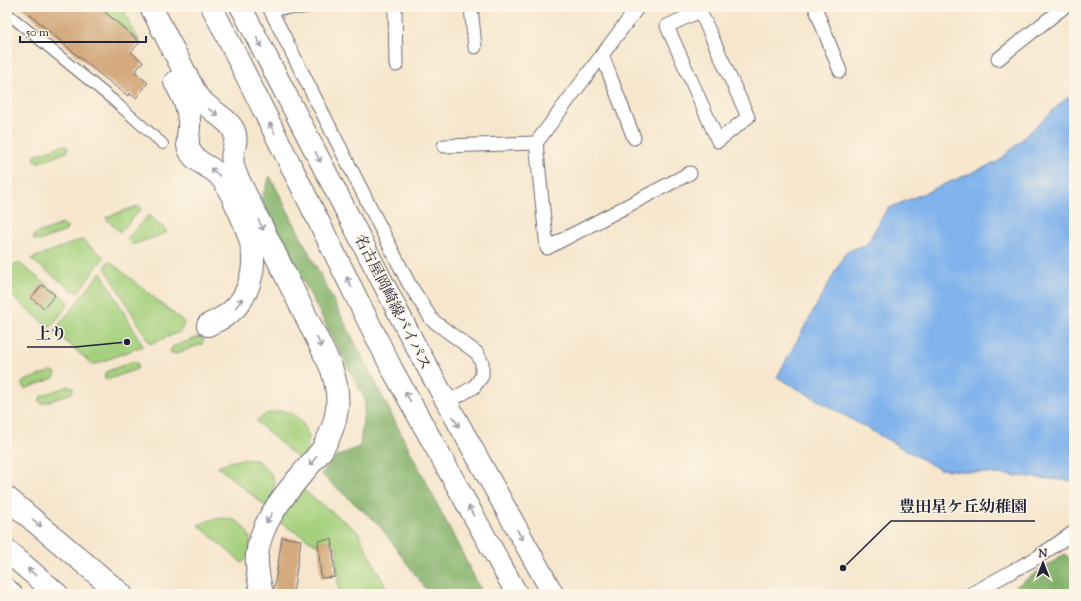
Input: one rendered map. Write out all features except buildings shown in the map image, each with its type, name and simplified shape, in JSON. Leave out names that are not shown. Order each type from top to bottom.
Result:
[{"type":"highway","points":[[137,7],[183,96],[187,108],[189,130],[187,144],[189,151],[199,162],[213,170],[230,190],[252,247],[252,275],[248,288],[233,310],[208,325]]},
{"type":"highway","points":[[151,7],[197,96],[208,108],[229,124],[234,130],[236,146],[233,153],[233,162],[237,177],[328,360],[336,381],[338,411],[329,438],[322,450],[272,514],[264,527],[257,555],[257,569],[262,594]]},
{"type":"highway","points":[[7,498],[121,594]]},
{"type":"highway","points":[[7,551],[58,594]]},
{"type":"highway","points":[[7,590],[11,594]]},
{"type":"main road","name":"名古屋岡崎線バイパス","points":[[212,7],[392,369],[517,594]]},
{"type":"main road","name":"名古屋岡崎線バイパス","points":[[241,7],[414,343],[553,594]]},
{"type":"street","points":[[303,7],[270,8],[408,282],[432,320],[477,353],[482,363],[482,376],[474,387],[446,403]]},
{"type":"street","points":[[395,7],[396,65]]},
{"type":"street","points":[[471,7],[475,47]]},
{"type":"street","points":[[638,7],[536,143],[547,248],[690,173]]},
{"type":"street","points":[[815,7],[840,71]]},
{"type":"street","points":[[998,59],[1064,7]]},
{"type":"street","points":[[699,10],[748,117],[718,141],[667,26],[699,10]]},
{"type":"street","points":[[7,13],[113,100],[163,144]]},
{"type":"street","points":[[602,55],[634,138]]},
{"type":"street","points":[[444,146],[536,143]]},
{"type":"street","points":[[971,594],[1038,557],[1074,532]]},
{"type":"green space","points":[[99,7],[122,7],[140,42]]},
{"type":"green space","points":[[63,145],[68,147],[67,152],[40,162],[34,161],[36,155]]},
{"type":"green space","points":[[270,176],[483,594],[429,594],[379,525],[321,474],[336,457],[360,446],[365,400],[261,200]]},
{"type":"green space","points":[[140,206],[142,208],[120,232],[106,219],[107,217]]},
{"type":"green space","points":[[149,215],[166,230],[166,233],[132,244],[127,239]]},
{"type":"green space","points":[[62,224],[67,226],[66,231],[39,241],[33,239],[35,234]]},
{"type":"green space","points":[[82,240],[104,257],[79,291],[72,290],[31,259],[77,241]]},
{"type":"green space","points":[[109,261],[184,322],[180,332],[150,344],[105,267]]},
{"type":"green space","points":[[19,263],[68,301],[68,305],[50,328],[7,292],[7,267]]},
{"type":"green space","points":[[101,272],[143,346],[96,364],[92,364],[54,331]]},
{"type":"green space","points":[[199,337],[204,339],[202,344],[175,354],[170,352],[172,347]]},
{"type":"green space","points":[[133,361],[138,364],[137,369],[110,379],[106,379],[104,377],[106,372]]},
{"type":"green space","points":[[51,371],[56,373],[54,378],[27,388],[22,386],[24,381]]},
{"type":"green space","points":[[68,386],[73,388],[72,393],[45,403],[41,403],[39,401],[41,396]]},
{"type":"green space","points":[[281,411],[292,413],[302,422],[309,436],[308,450],[301,461],[256,421],[266,414]]},
{"type":"green space","points":[[243,459],[257,460],[269,470],[272,475],[275,486],[273,497],[268,508],[218,467],[229,462]]},
{"type":"green space","points":[[303,490],[358,532],[389,594],[339,594],[336,547],[319,546],[277,521]]},
{"type":"green space","points":[[224,518],[235,520],[246,529],[249,535],[249,553],[242,563],[198,525],[210,520]]},
{"type":"green space","points":[[1065,554],[1074,563],[1074,594],[1012,594],[1010,590]]},
{"type":"water","points":[[1074,94],[1073,481],[939,469],[777,377],[846,252],[867,244],[887,209],[999,161],[1064,100]]},
{"type":"place","name":"上り","points":[[127,342]]},
{"type":"place","name":"豊田星ケ丘幼稚園","points":[[843,568]]}]
